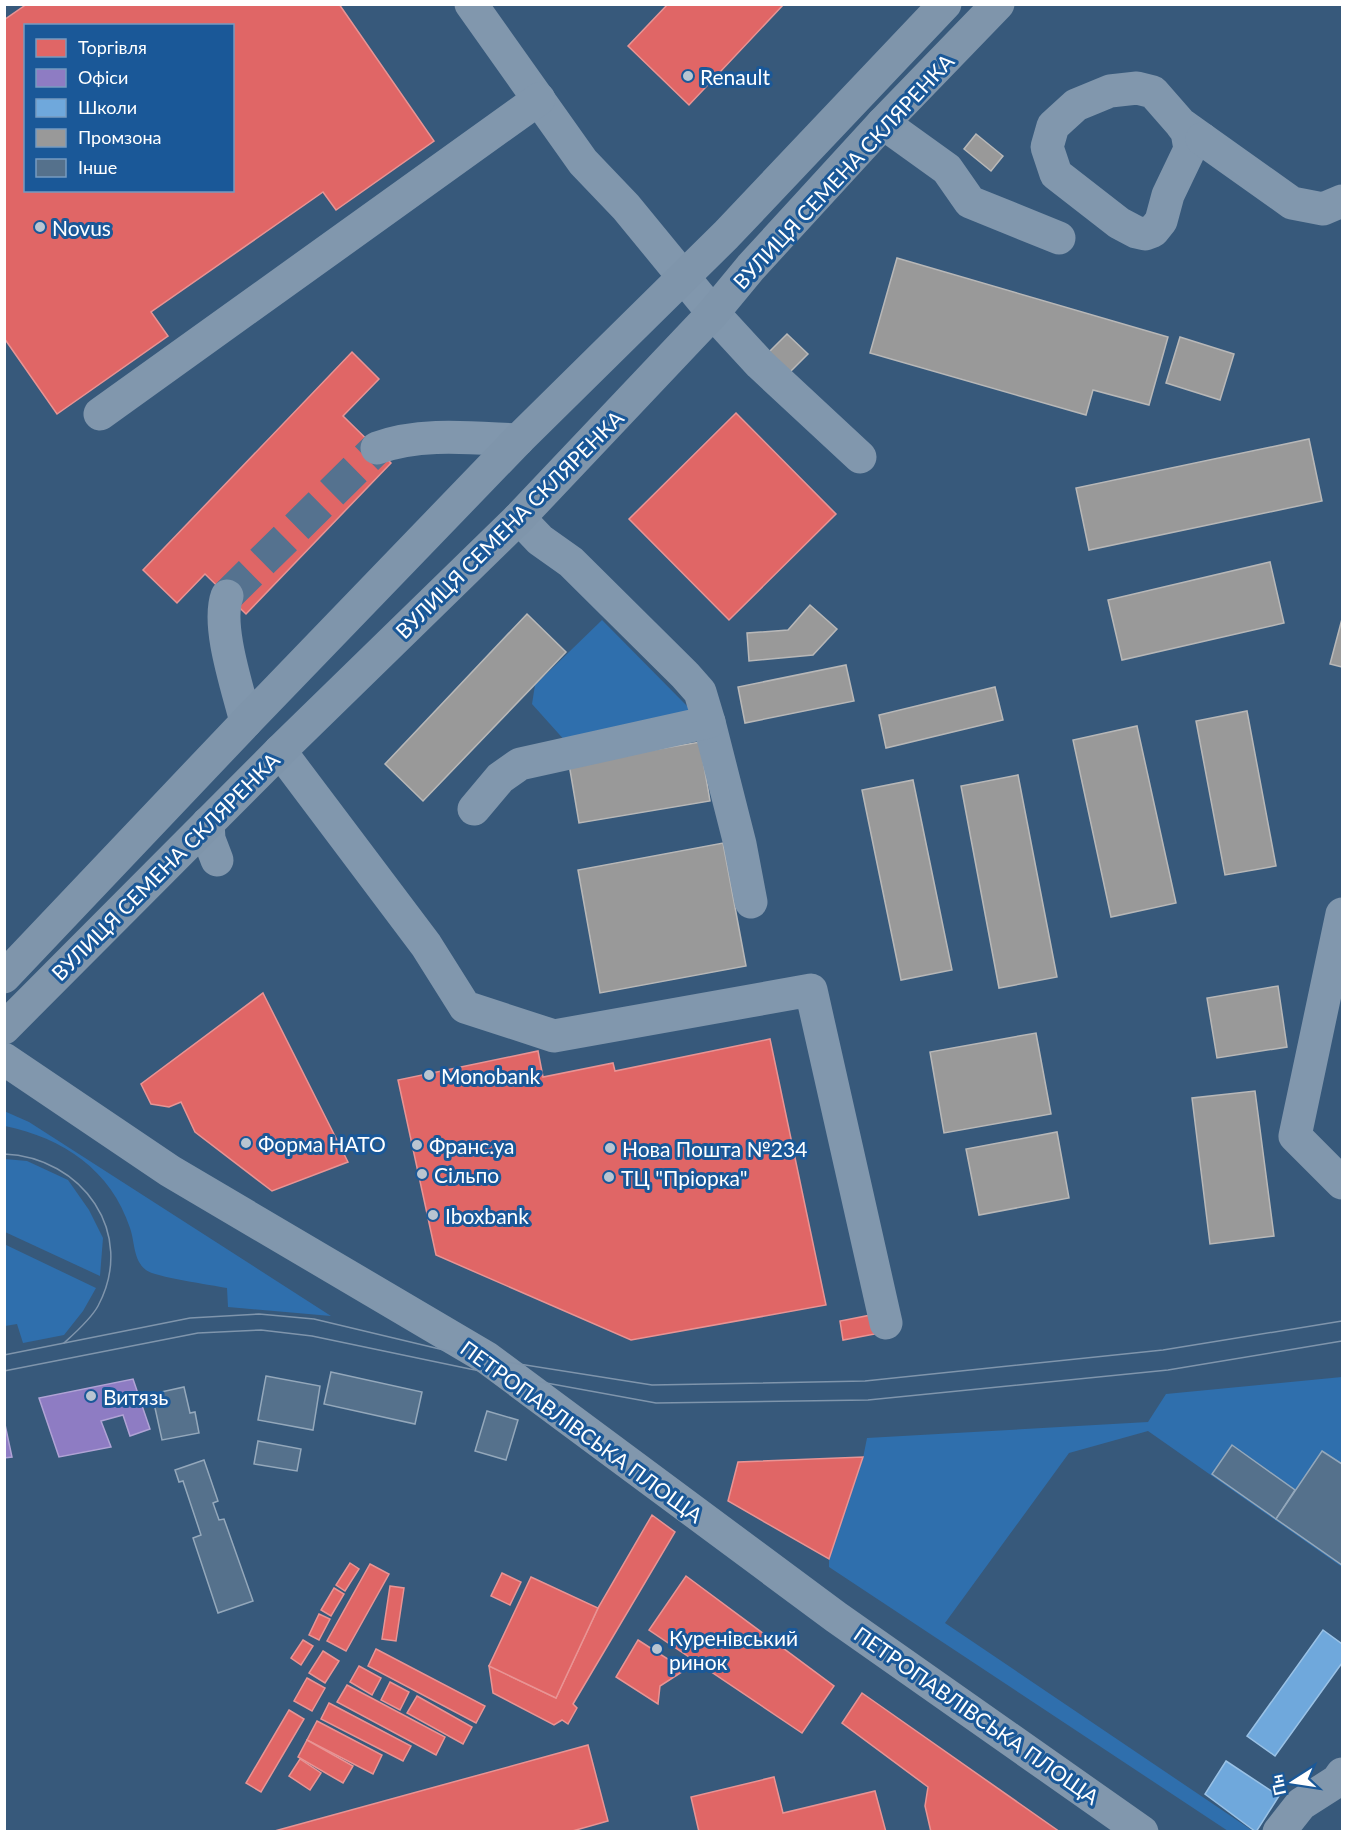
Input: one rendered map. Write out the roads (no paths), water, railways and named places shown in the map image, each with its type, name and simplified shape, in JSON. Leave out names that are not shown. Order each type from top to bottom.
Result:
[{"type":"main road","name":"ВУЛИЦЯ СЕМЕНА СКЛЯРЕНКА","points":[[4,977],[518,440],[684,277],[945,4]]},
{"type":"main road","name":"ВУЛИЦЯ СЕМЕНА СКЛЯРЕНКА","points":[[4,1028],[280,751],[519,518],[713,313],[751,267],[883,123],[998,4]]},
{"type":"street","points":[[471,4],[583,162],[626,207],[713,313],[760,364],[860,457]]},
{"type":"street","points":[[100,414],[539,99]]},
{"type":"street","points":[[883,123],[947,169],[970,202],[1059,238]]},
{"type":"street","points":[[1191,137],[1292,203],[1342,228]]},
{"type":"street","points":[[1292,203],[1323,209],[1342,201]]},
{"type":"street","points":[[377,448],[397,441],[458,437],[518,440]]},
{"type":"street","points":[[519,518],[540,540],[572,562],[700,692],[740,844],[751,902]]},
{"type":"street","points":[[226,596],[223,607],[223,627],[246,722]]},
{"type":"street","points":[[474,809],[500,778],[520,764],[709,722]]},
{"type":"street","points":[[280,751],[426,945],[465,1007],[554,1036],[745,1004],[811,990],[886,1323]]},
{"type":"street","points":[[1342,914],[1295,1136],[1342,1183]]},
{"type":"street","name":"ПЕТРОПАВЛІВСЬКА ПЛОЩА","points":[[4,1059],[170,1171],[487,1358],[836,1617],[1142,1832]]},
{"type":"street","points":[[1279,1832],[1301,1804],[1337,1781],[1342,1774]]},
{"type":"tunnel","points":[[227,596],[377,448]]},
{"type":"tram line","points":[[4,1154],[32,1158],[57,1169],[78,1184],[95,1204],[106,1227],[111,1252],[108,1279],[95,1311],[64,1343]]},
{"type":"tram line","points":[[4,1355],[190,1318],[259,1314],[314,1319],[469,1356],[652,1385],[865,1381],[1163,1350],[1342,1321]]},
{"type":"tram line","points":[[4,1371],[198,1333],[261,1330],[312,1336],[470,1369],[656,1403],[868,1400],[1168,1370],[1342,1341]]},
{"type":"place","name":"Renault","points":[[688,76]]},
{"type":"place","name":"Novus","points":[[40,227]]},
{"type":"place","name":"Monobank","points":[[429,1075]]},
{"type":"place","name":"Форма НАТО","points":[[246,1143]]},
{"type":"place","name":"Франс.уа","points":[[417,1145]]},
{"type":"place","name":"Нова Пошта №234","points":[[610,1148]]},
{"type":"place","name":"Сільпо","points":[[422,1174]]},
{"type":"place","name":"ТЦ \"Пріорка\"","points":[[609,1177]]},
{"type":"place","name":"Iboxbank","points":[[433,1215]]},
{"type":"place","name":"Витязь","points":[[91,1396]]},
{"type":"place","name":"Куренівський ринок","points":[[657,1649]]}]
